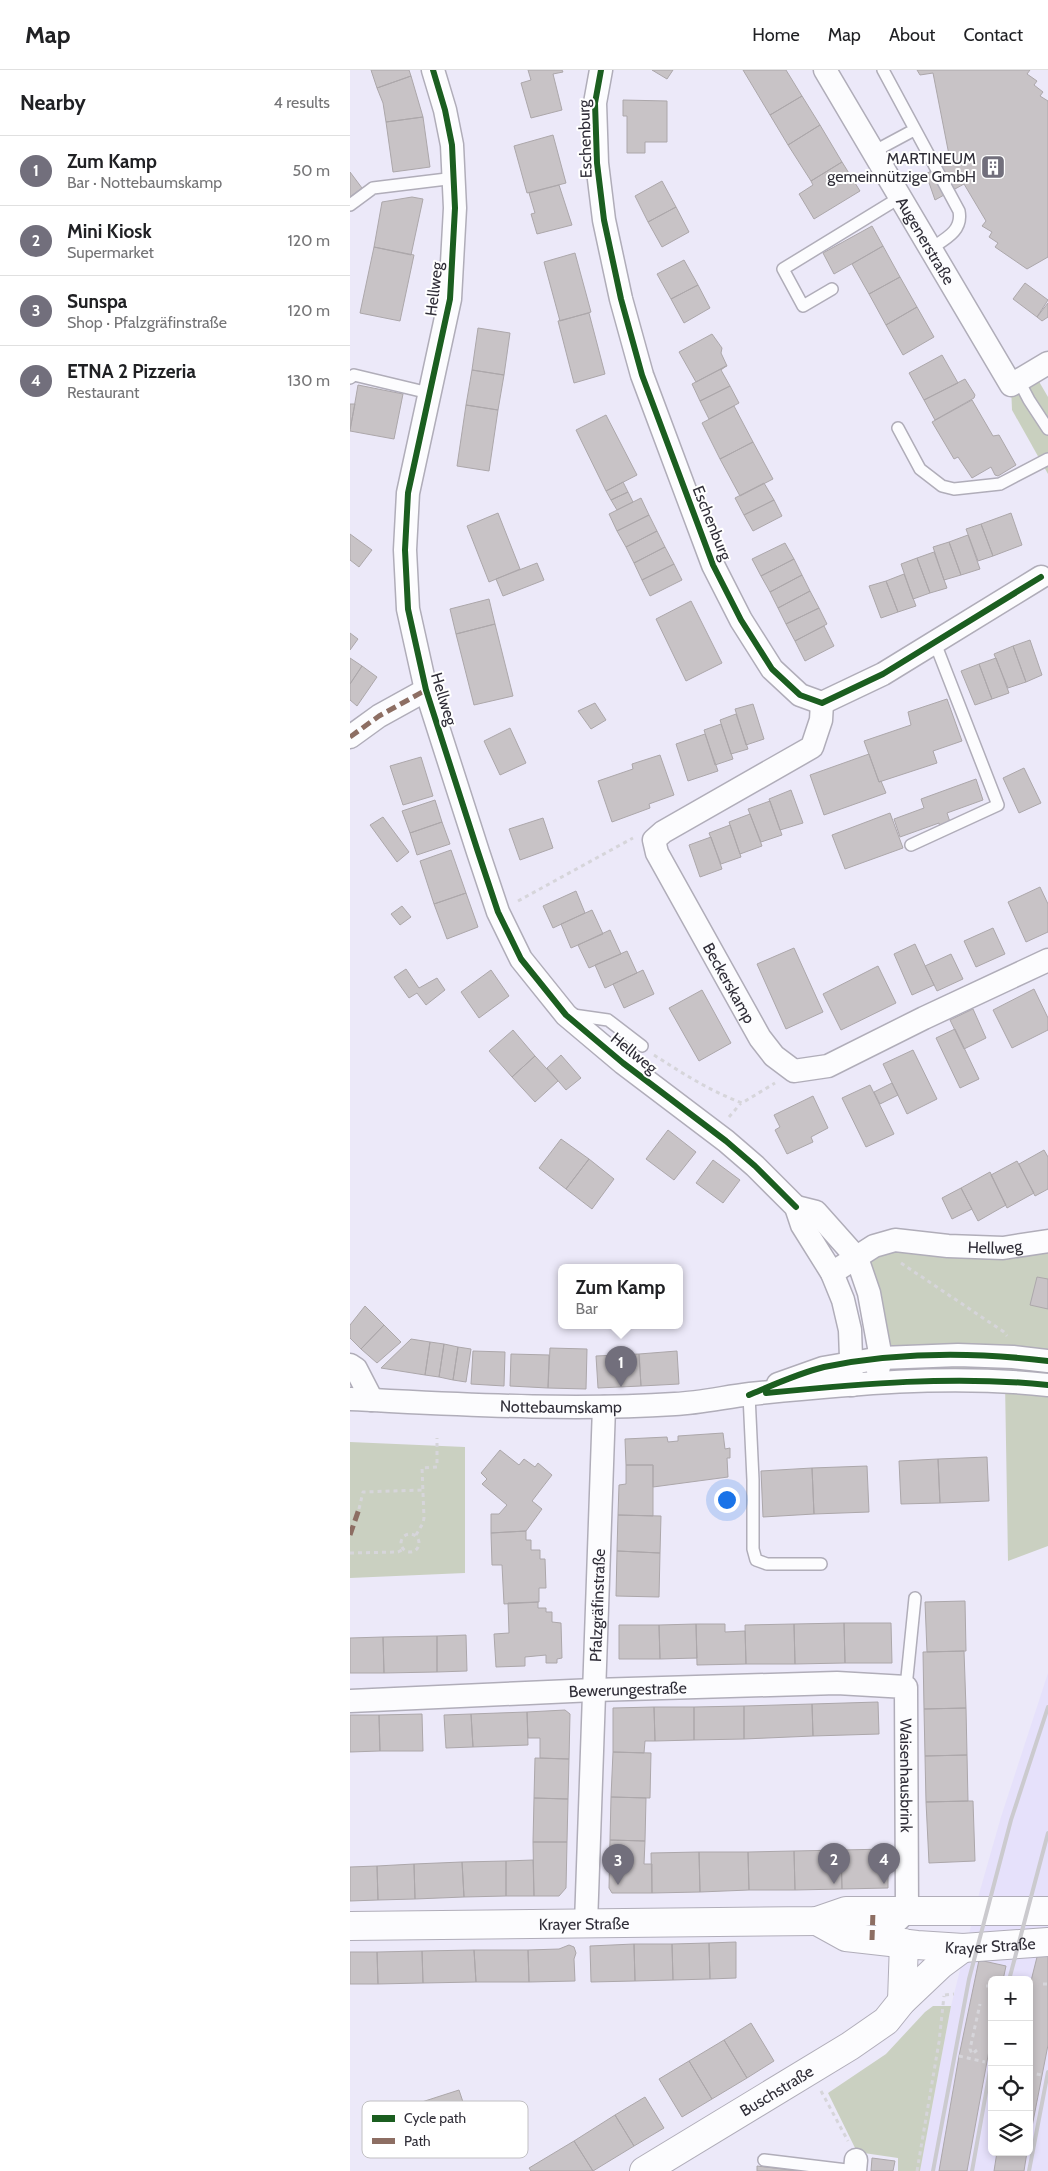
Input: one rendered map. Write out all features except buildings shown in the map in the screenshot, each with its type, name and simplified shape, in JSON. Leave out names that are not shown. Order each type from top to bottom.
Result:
[{"type":"main road","name":"Krayer Straße","points":[[350,1926],[817,1921],[846,1911],[1048,1911]]},
{"type":"main road","points":[[923,1993],[904,1943],[946,1912]]},
{"type":"main road","name":"Krayer Straße","points":[[817,1921],[846,1937],[904,1943],[963,1948],[1048,1942]]},
{"type":"main road","name":"Buschstraße","points":[[644,2171],[850,2046],[886,2021],[923,1993],[940,1965],[963,1948]]},
{"type":"street","name":"Hellweg","points":[[433,70],[445,110],[452,145],[455,178],[450,298],[408,494],[405,550],[408,609],[426,690],[498,912],[521,959],[566,1014],[623,1063],[726,1141],[755,1166],[796,1207],[802,1226],[832,1273],[842,1300],[850,1330],[852,1374]]},
{"type":"street","name":"Eschenburg","points":[[601,70],[595,103],[597,163],[604,220],[621,298],[642,374],[713,565],[741,620],[772,669],[800,695],[822,703]]},
{"type":"street","name":"Augenerstraße","points":[[825,70],[899,198],[1015,383]]},
{"type":"street","points":[[1015,383],[1048,363]]},
{"type":"street","points":[[654,840],[663,832],[812,747],[821,720],[822,703],[884,674],[1040,577]]},
{"type":"street","points":[[350,737],[379,716],[426,690]]},
{"type":"street","name":"Beckerskamp","points":[[654,840],[658,853],[760,1038],[774,1056],[794,1071]]},
{"type":"street","points":[[794,1071],[828,1066],[1048,960]]},
{"type":"street","name":"Hellweg","points":[[796,1207],[816,1212],[833,1228],[866,1252],[869,1293],[881,1358],[876,1383]]},
{"type":"street","name":"Hellweg","points":[[832,1273],[866,1252],[895,1240],[948,1246],[1003,1248],[1048,1241]]},
{"type":"street","name":"Nottebaumskamp","points":[[852,1374],[881,1358],[958,1355],[1024,1358],[1048,1362]]},
{"type":"street","name":"Nottebaumskamp","points":[[350,1365],[356,1369],[361,1399],[544,1407],[677,1404],[749,1395],[823,1368],[852,1374],[876,1383],[1004,1380],[1048,1385]]},
{"type":"street","name":"Pfalzgräfinstraße","points":[[586,1924],[604,1407]]},
{"type":"street","name":"Bewerungestraße","points":[[350,1701],[594,1690],[837,1683],[906,1687]]},
{"type":"street","name":"Waisenhausbrink","points":[[906,1687],[907,1911]]},
{"type":"street","points":[[877,1940],[907,1911]]},
{"type":"lane","points":[[883,70],[959,211],[961,220],[956,231],[930,249]]},
{"type":"lane","points":[[873,152],[914,130]]},
{"type":"lane","points":[[350,205],[373,188],[455,178]]},
{"type":"lane","points":[[832,289],[803,306],[783,269],[899,198]]},
{"type":"lane","points":[[350,378],[354,375],[429,393]]},
{"type":"lane","name":"Augenerstraße","points":[[1015,383],[1048,429]]},
{"type":"lane","points":[[898,428],[920,469],[942,486],[954,489],[1000,484],[1048,459]]},
{"type":"lane","points":[[911,845],[998,805],[935,643]]},
{"type":"lane","points":[[566,1014],[608,1020],[642,1046]]},
{"type":"lane","points":[[749,1395],[753,1480],[753,1549],[756,1560],[767,1564],[822,1564]]},
{"type":"lane","points":[[906,1687],[915,1598]]},
{"type":"lane","points":[[764,2160],[855,2165]]},
{"type":"path","points":[[498,912],[632,838],[654,840]]},
{"type":"path","points":[[642,1046],[684,1074],[721,1095],[742,1103],[794,1071]]},
{"type":"path","points":[[866,1252],[1004,1332],[1024,1358]]},
{"type":"path","points":[[416,1535],[423,1523],[422,1468],[437,1467],[437,1438]]},
{"type":"path","points":[[359,1509],[363,1492],[423,1490]]},
{"type":"path","points":[[410,1534],[416,1535],[420,1542],[418,1548],[410,1552],[404,1549],[402,1538],[410,1534]]},
{"type":"path","points":[[350,1554],[398,1552],[404,1549]]},
{"type":"path","points":[[1043,1984],[1048,1984]]},
{"type":"path","points":[[916,2171],[938,2042],[923,1993],[954,1994]]},
{"type":"path","points":[[972,2059],[970,2049],[980,2004]]},
{"type":"path","points":[[972,2054],[977,2050]]},
{"type":"path","points":[[959,2056],[985,2062]]},
{"type":"path","points":[[1033,2073],[1041,2074]]},
{"type":"path","points":[[820,2090],[855,2165]]},
{"type":"shaded area","points":[[1048,1673],[1048,2171],[920,2171],[951,2006],[979,1894],[1001,1817]]},
{"type":"green space","points":[[1034,373],[1048,397],[1048,474],[1012,410],[1011,386]]},
{"type":"green space","points":[[1048,1244],[1048,1381],[879,1382],[858,1259],[874,1248]]},
{"type":"green space","points":[[1005,1382],[1048,1386],[1048,1546],[1008,1561]]},
{"type":"green space","points":[[350,1442],[465,1447],[465,1573],[350,1578]]},
{"type":"green space","points":[[933,2006],[951,2006],[920,2171],[898,2171],[898,2158],[857,2152],[828,2093],[886,2054],[925,2012]]},
{"type":"railway","points":[[933,2171],[969,1979],[1011,1820],[1048,1707]]},
{"type":"railway","points":[[1010,1976],[1048,1833]]},
{"type":"railway","points":[[972,2171],[991,2066]]},
{"type":"railway","points":[[1029,2171],[1048,2072]]},
{"type":"marked path","points":[[350,737],[379,716],[426,690]]},
{"type":"marked path","points":[[350,1535],[359,1509]]},
{"type":"marked path","points":[[872,1940],[873,1911]]},
{"type":"cycle path","points":[[433,70],[445,110],[452,145],[455,208],[450,299],[408,493],[405,550],[408,609],[426,690],[498,912],[521,959],[566,1015],[623,1063],[726,1141],[755,1166],[796,1207]]},
{"type":"cycle path","points":[[601,70],[595,103],[597,163],[604,220],[621,299],[642,375],[713,565],[741,620],[772,669],[800,695],[822,703],[883,674],[1041,577]]},
{"type":"cycle path","points":[[749,1395],[824,1367],[880,1358],[964,1355],[1048,1361]]},
{"type":"cycle path","points":[[766,1393],[872,1384],[942,1381],[1013,1382],[1048,1385]]},
{"type":"place","name":"MARTINEUM gemeinnützige GmbH","points":[[993,167]]},
{"type":"place","name":"Zum Kamp","points":[[621,1387]]},
{"type":"place","name":"Mini Kiosk","points":[[834,1884]]},
{"type":"place","name":"ETNA 2 Pizzeria","points":[[884,1884]]},
{"type":"place","name":"Sunspa","points":[[618,1885]]}]
